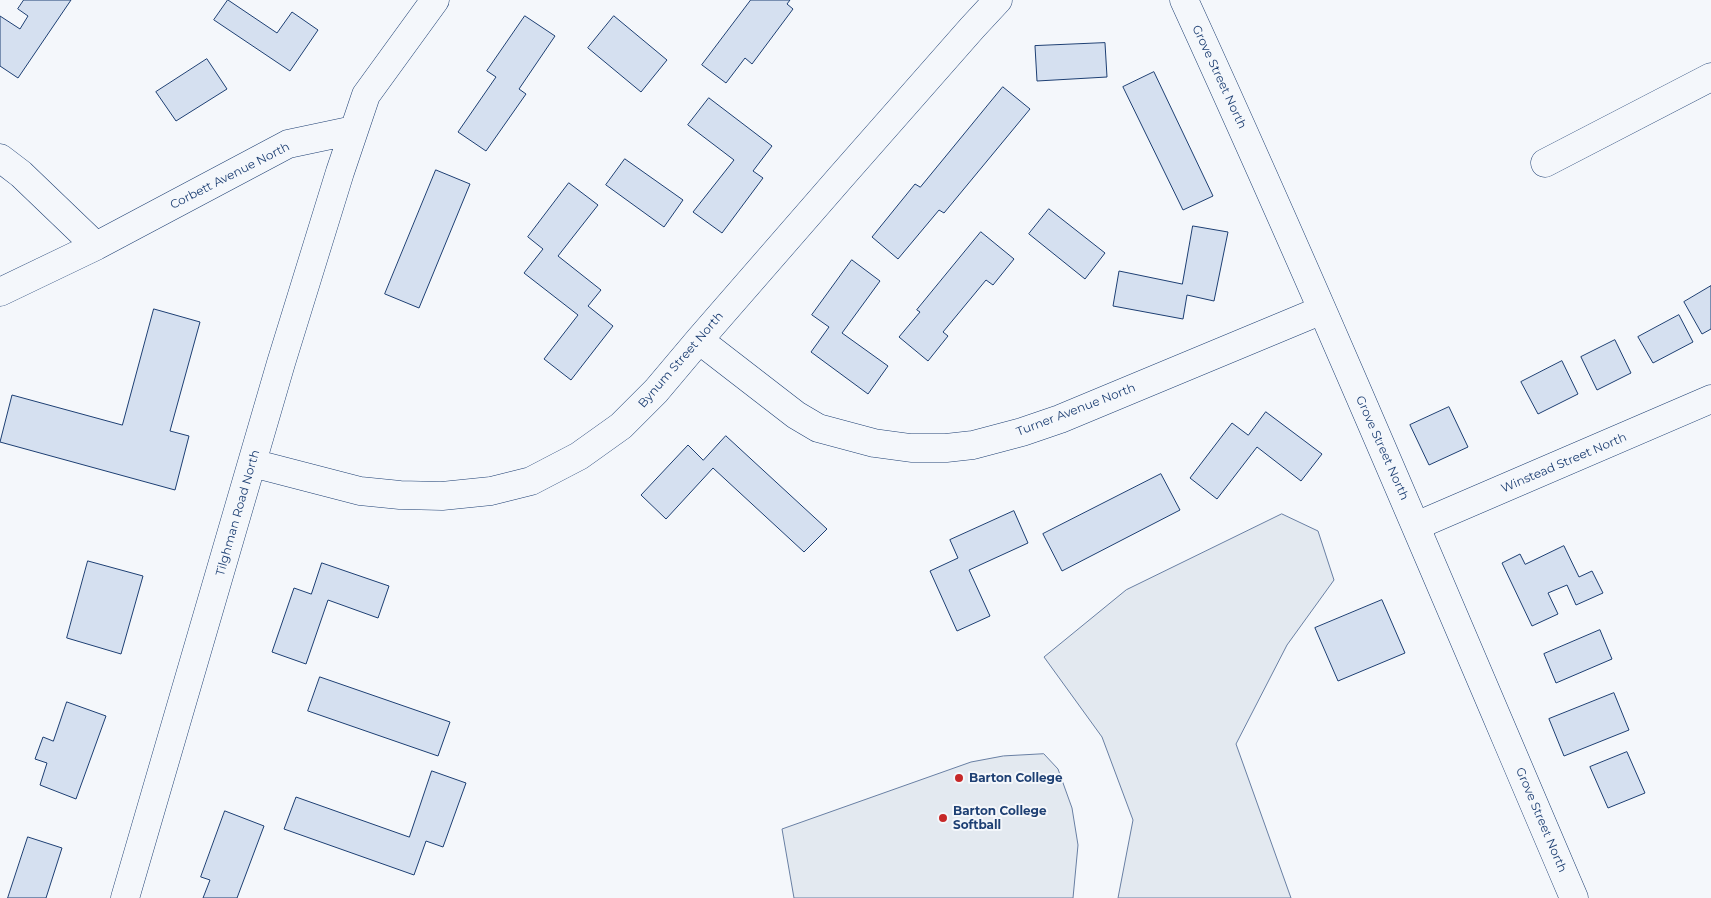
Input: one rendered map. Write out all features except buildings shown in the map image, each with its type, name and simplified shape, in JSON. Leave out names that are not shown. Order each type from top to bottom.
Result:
[{"type":"street","points":[[354,130],[366,95],[435,0]]},
{"type":"street","name":"Bynum Street North","points":[[252,464],[360,491],[400,495],[442,496],[491,491],[531,481],[578,456],[621,426],[656,391],[998,0]]},
{"type":"street","name":"Grove Street North","points":[[1184,0],[1262,172],[1416,526],[1574,898]]},
{"type":"street","points":[[1545,163],[1711,77]]},
{"type":"street","name":"Corbett Avenue North","points":[[0,292],[96,246],[288,144],[354,130]]},
{"type":"street","name":"Tilghman Road North","points":[[125,898],[284,354],[354,130]]},
{"type":"street","points":[[0,158],[21,174],[96,246]]},
{"type":"street","name":"Turner Avenue North","points":[[699,340],[796,416],[818,428],[874,443],[911,448],[946,448],[973,445],[1022,432],[1060,419],[1322,310]]},
{"type":"street","name":"Winstead Street North","points":[[1416,526],[1711,399]]},
{"type":"shaded area","points":[[1282,514],[1318,531],[1334,580],[1287,645],[1236,744],[1291,898],[1118,898],[1133,820],[1102,737],[1044,657],[1126,590]]},
{"type":"shaded area","name":"Barton College Softball","points":[[1044,754],[1058,769],[1072,808],[1078,845],[1073,898],[794,898],[782,829],[971,762],[1003,756]]},
{"type":"place","name":"Barton College","points":[[959,778]]},
{"type":"place","name":"Barton College Softball","points":[[943,818]]}]
